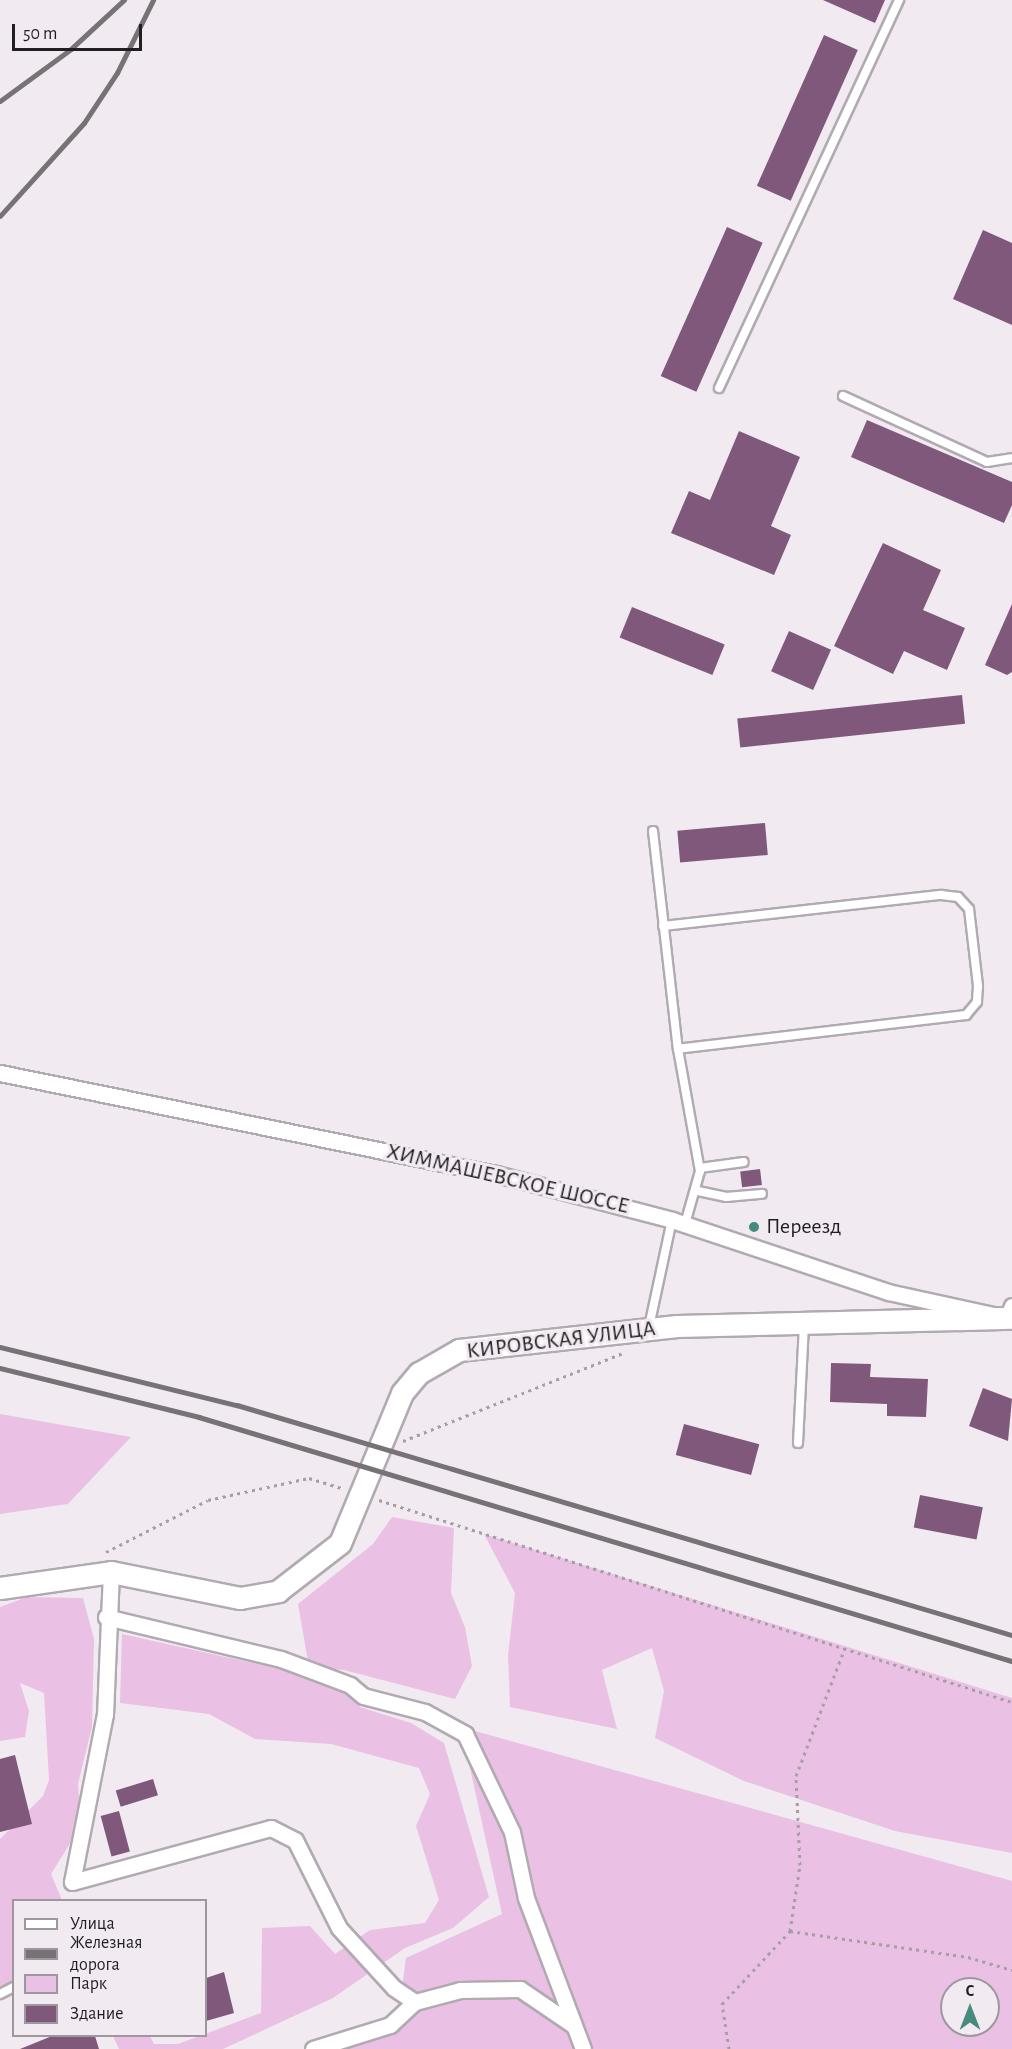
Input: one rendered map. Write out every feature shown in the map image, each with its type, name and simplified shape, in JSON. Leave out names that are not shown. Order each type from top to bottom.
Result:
[{"type":"main road","name":"КИРОВСКАЯ УЛИЦА","points":[[0,1588],[107,1563],[240,1598],[278,1591],[340,1544],[402,1393],[445,1357],[510,1342],[648,1331],[677,1326],[804,1325],[1010,1314]]},
{"type":"street","name":"ХИММАШЕВСКОЕ ШОССЕ","points":[[0,1073],[371,1146],[678,1222],[888,1292],[1010,1314]]},
{"type":"street","points":[[107,1563],[105,1714],[72,1882],[271,1828],[295,1840],[339,1929],[394,1988],[416,2002]]},
{"type":"street","points":[[106,1617],[281,1659],[350,1685],[363,1696],[425,1712],[465,1734],[512,1832],[526,1899],[584,2049]]},
{"type":"street","points":[[313,2049],[390,2025],[416,2002],[459,1990],[520,1989],[573,2025]]},
{"type":"lane","points":[[719,388],[898,0]]},
{"type":"lane","points":[[843,396],[987,462],[1012,458]]},
{"type":"lane","points":[[648,1331],[678,1222],[698,1191],[700,1168],[678,1049],[653,831]]},
{"type":"lane","points":[[663,926],[941,895],[958,897],[969,909],[978,986],[977,1002],[966,1015],[678,1049]]},
{"type":"lane","points":[[700,1168],[744,1162]]},
{"type":"lane","points":[[698,1191],[726,1197],[762,1194]]},
{"type":"lane","points":[[798,1443],[804,1325]]},
{"type":"path","points":[[403,1442],[631,1350]]},
{"type":"path","points":[[107,1563],[208,1500],[309,1478],[1012,1701]]},
{"type":"path","points":[[729,2049],[722,2004],[790,1930],[800,1865],[796,1776],[845,1648]]},
{"type":"path","points":[[790,1930],[968,1957],[1012,1970]]},
{"type":"green space","points":[[0,1414],[131,1437],[68,1504],[0,1514]]},
{"type":"green space","points":[[392,1517],[454,1528],[451,1593],[465,1627],[472,1666],[455,1699],[344,1670],[309,1667],[298,1604],[373,1544]]},
{"type":"green space","points":[[484,1534],[1012,1698],[1012,1853],[895,1831],[744,1781],[655,1738],[664,1691],[652,1648],[602,1670],[617,1729],[510,1707],[508,1655],[515,1593]]},
{"type":"green space","points":[[27,1597],[83,1598],[94,1639],[92,1727],[78,1784],[81,1826],[51,1874],[62,1899],[12,1899],[12,1991],[0,1994],[0,1839],[43,1796],[49,1780],[44,1693],[20,1683],[29,1711],[25,1737],[0,1741],[0,1607]]},
{"type":"green space","points":[[122,1634],[280,1669],[343,1691],[360,1707],[411,1723],[444,1743],[489,1897],[453,1928],[405,1948],[333,1998],[223,2049],[119,2049],[113,2037],[150,2037],[154,2044],[178,2044],[197,2037],[207,2037],[207,2033],[261,2013],[262,1928],[310,1926],[335,1954],[370,1930],[425,1923],[439,1900],[416,1826],[430,1794],[419,1768],[331,1744],[255,1739],[209,1714],[120,1703]]},
{"type":"green space","points":[[461,1727],[1012,1881],[1012,2049],[323,2049],[397,2027],[406,1958],[502,1914]]},
{"type":"building","points":[[823,0],[885,0],[875,23]]},
{"type":"building","points":[[824,35],[858,50],[791,201],[757,186]]},
{"type":"building","points":[[727,227],[763,243],[696,392],[661,376]]},
{"type":"building","points":[[983,230],[1012,243],[1012,325],[953,299]]},
{"type":"building","points":[[867,420],[1012,482],[1012,505],[1004,523],[851,457]]},
{"type":"building","points":[[739,431],[800,457],[771,526],[791,535],[774,575],[671,533],[689,491],[710,500]]},
{"type":"building","points":[[883,543],[941,570],[923,610],[965,628],[947,670],[904,651],[893,674],[834,646]]},
{"type":"building","points":[[1012,604],[1012,672],[1007,675],[985,665]]},
{"type":"building","points":[[632,607],[725,644],[712,675],[620,638]]},
{"type":"building","points":[[789,631],[831,650],[813,690],[771,671]]},
{"type":"building","points":[[962,695],[965,724],[740,747],[737,719]]},
{"type":"building","points":[[765,823],[768,855],[680,863],[677,831]]},
{"type":"building","points":[[760,1169],[762,1185],[742,1187],[740,1171]]},
{"type":"building","points":[[831,1363],[871,1364],[870,1377],[928,1379],[926,1417],[887,1416],[887,1404],[830,1402]]},
{"type":"building","points":[[983,1388],[1012,1399],[1008,1441],[969,1426]]},
{"type":"building","points":[[684,1424],[759,1444],[751,1475],[676,1455]]},
{"type":"building","points":[[920,1495],[983,1507],[977,1540],[914,1527]]},
{"type":"building","points":[[15,1755],[32,1824],[0,1832],[0,1759]]},
{"type":"building","points":[[153,1779],[158,1795],[121,1807],[116,1790]]},
{"type":"building","points":[[119,1811],[130,1852],[112,1856],[101,1816]]},
{"type":"building","points":[[224,1972],[234,2013],[207,2021],[207,1978]]},
{"type":"building","points":[[50,2037],[95,2037],[99,2049],[20,2049]]},
{"type":"railway","points":[[0,101],[71,49],[124,0]]},
{"type":"railway","points":[[0,216],[84,123],[117,73],[153,0]]},
{"type":"railway","points":[[0,1347],[237,1405],[1012,1635]]},
{"type":"railway","points":[[0,1368],[199,1417],[1012,1661]]},
{"type":"place","name":"Переезд","points":[[754,1227]]}]
